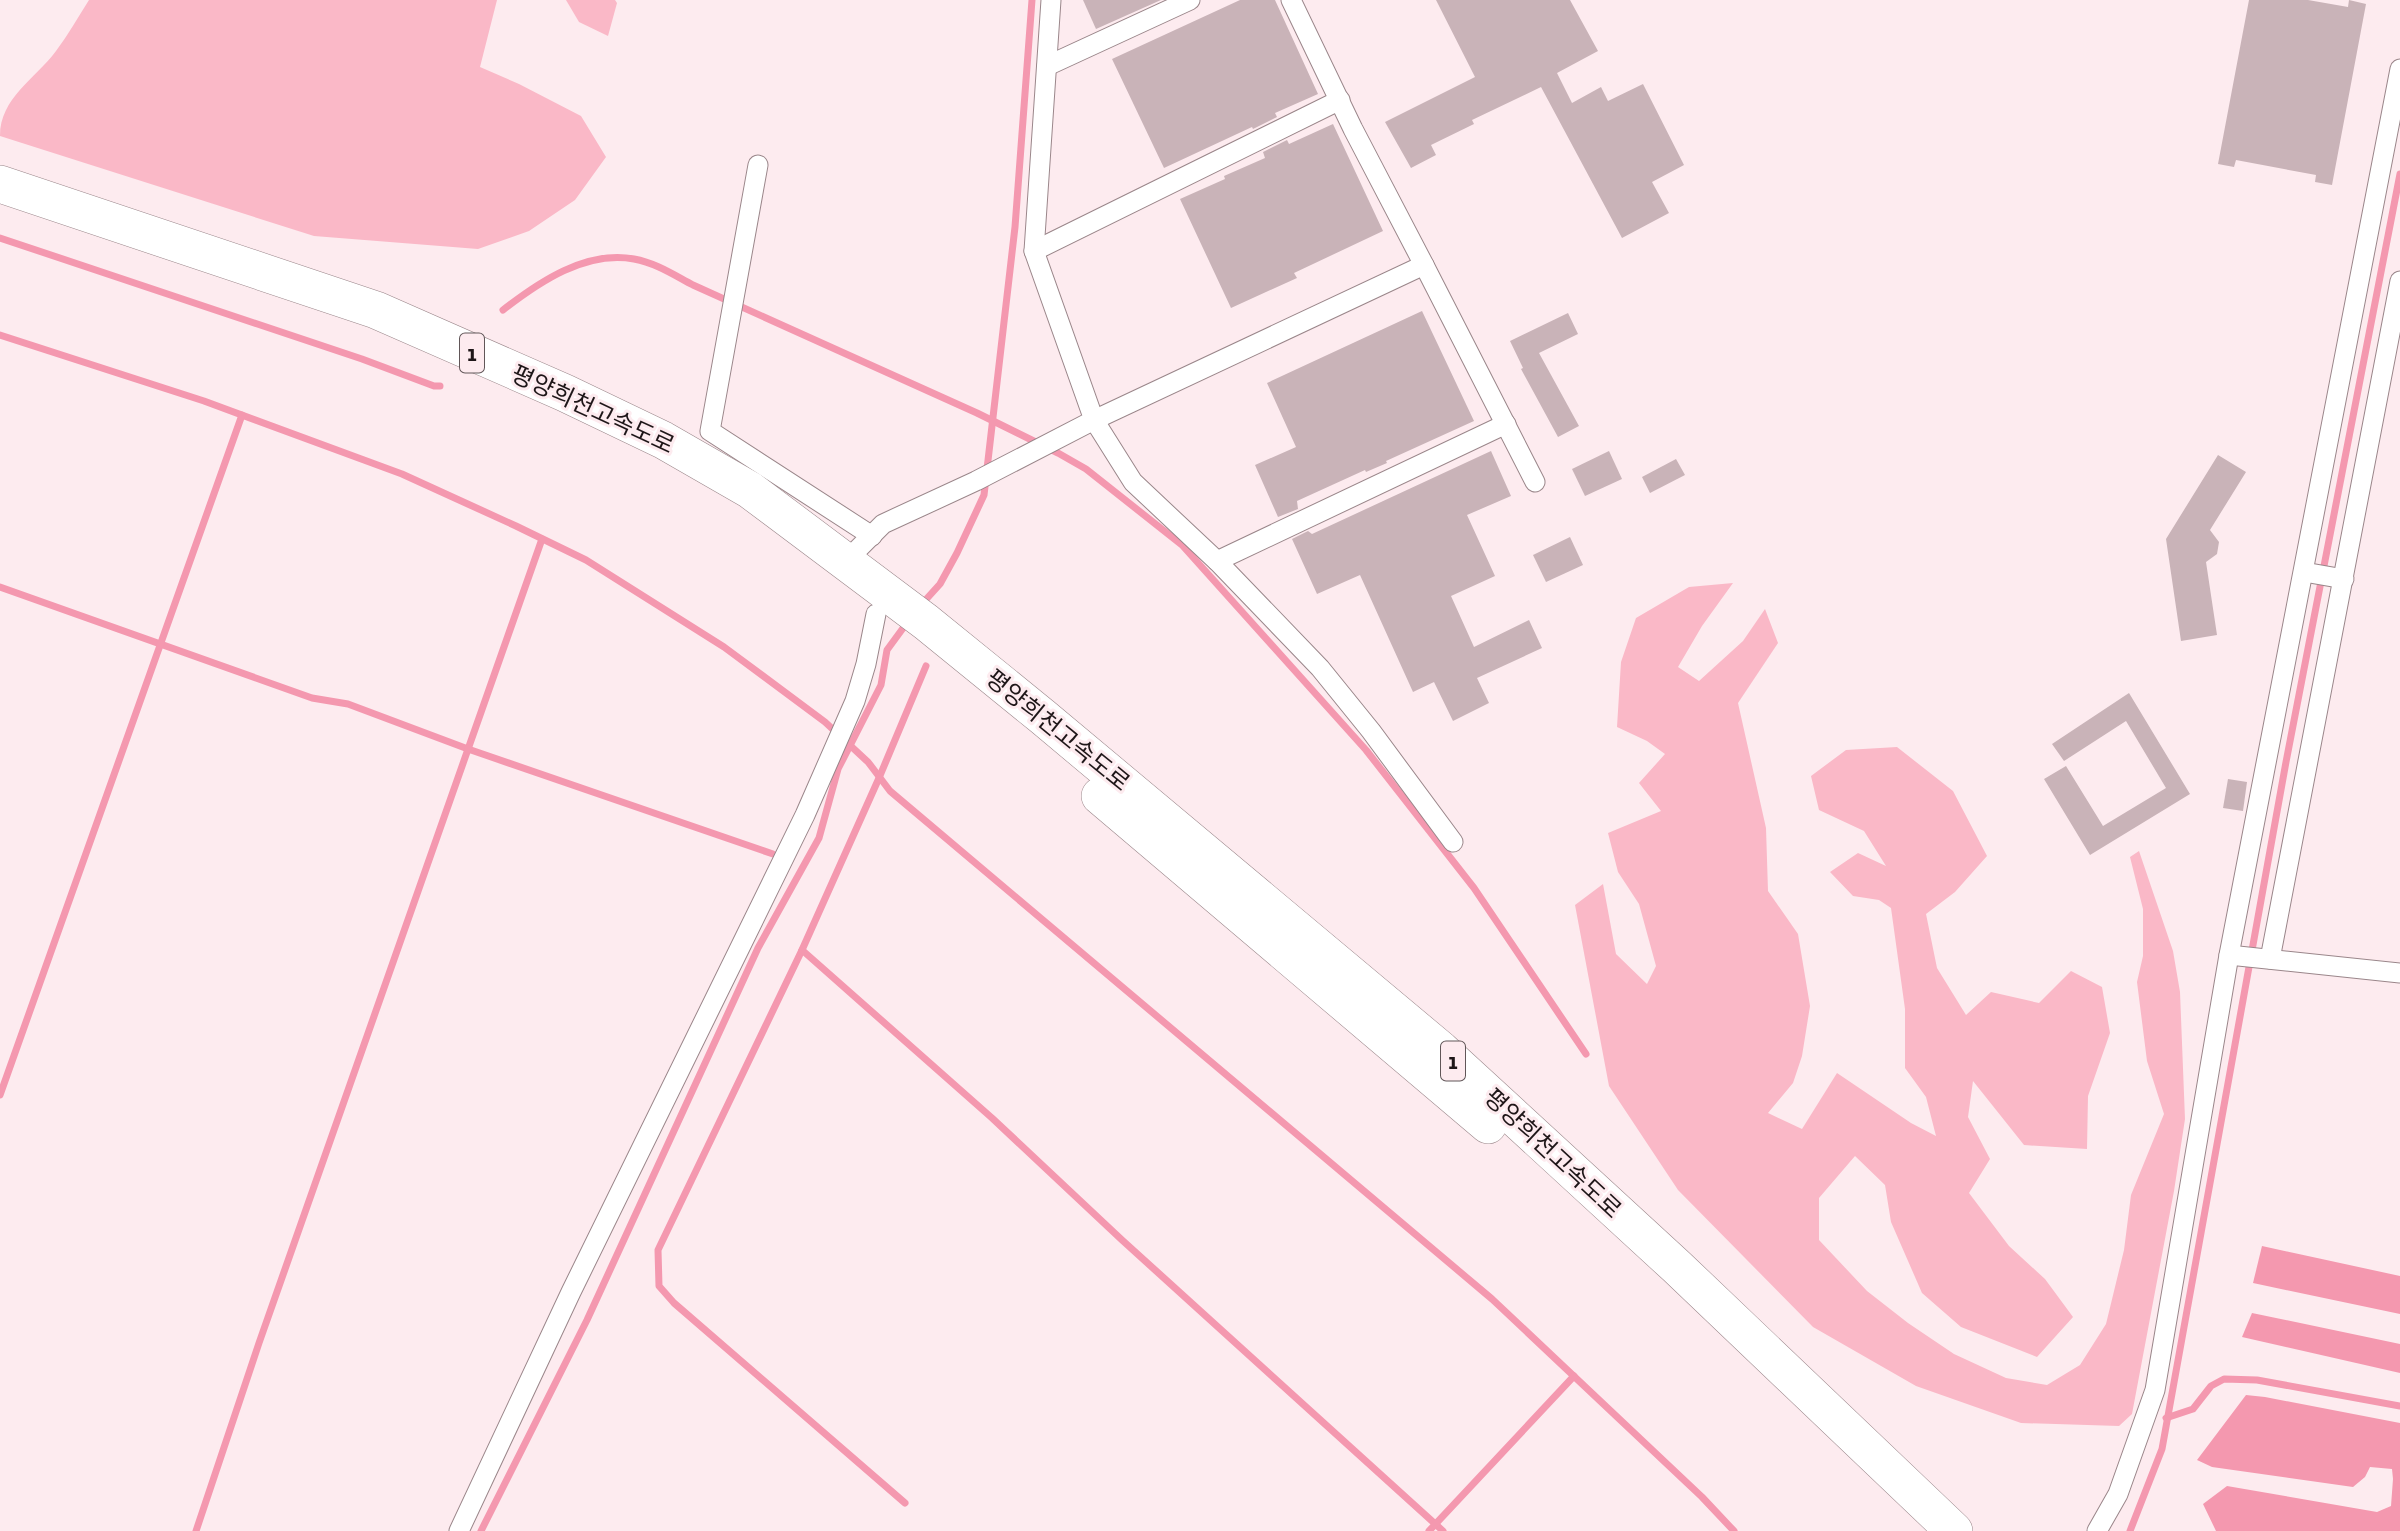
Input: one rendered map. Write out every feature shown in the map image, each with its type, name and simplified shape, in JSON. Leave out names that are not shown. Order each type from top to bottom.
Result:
[{"type":"highway","name":"평양희천고속도로","points":[[0,184],[376,310],[565,393],[663,440],[750,490],[845,562],[901,621],[1064,765],[1501,1137],[1670,1289],[1921,1531]]},
{"type":"highway","name":"평양희천고속도로","points":[[0,207],[382,337],[575,420],[760,525],[1043,717],[1441,1050],[1676,1266],[1954,1531]]},
{"type":"street","points":[[1051,0],[1034,251],[1094,420],[1133,482],[1217,561],[1320,668],[1371,731],[1453,842]]},
{"type":"street","points":[[1047,66],[1190,0]]},
{"type":"street","points":[[1291,0],[1353,129],[1535,482]]},
{"type":"street","points":[[2097,1531],[2118,1494],[2155,1390],[2229,955],[2400,69]]},
{"type":"street","points":[[1034,251],[1340,100]]},
{"type":"street","points":[[758,165],[710,431],[872,536]]},
{"type":"street","points":[[845,562],[883,524],[976,481],[1094,420],[1424,265]]},
{"type":"street","points":[[2270,959],[2400,281]]},
{"type":"street","points":[[1217,561],[1506,425]]},
{"type":"street","points":[[2304,572],[2344,579]]},
{"type":"street","points":[[459,1531],[571,1292],[805,815],[840,736],[866,664],[901,621]]},
{"type":"street","points":[[2229,955],[2400,974]]},
{"type":"shaded area","points":[[89,0],[497,0],[480,67],[581,116],[606,157],[575,200],[529,231],[478,249],[314,236],[0,136],[6,111],[12,100],[56,51]]},
{"type":"shaded area","points":[[566,0],[615,0],[617,3],[608,36],[579,22]]},
{"type":"shaded area","points":[[1733,583],[1702,626],[1678,667],[1699,681],[1743,641],[1765,609],[1778,643],[1738,703],[1766,828],[1768,891],[1798,934],[1810,1006],[1802,1056],[1793,1083],[1768,1113],[1802,1129],[1837,1073],[1911,1123],[1936,1136],[1926,1097],[1905,1068],[1905,1009],[1891,908],[1879,900],[1853,896],[1830,872],[1858,853],[1886,866],[1864,831],[1819,810],[1811,776],[1846,750],[1897,747],[1953,791],[1987,856],[1955,892],[1926,914],[1937,968],[1966,1015],[1991,992],[2039,1003],[2071,971],[2102,987],[2110,1033],[2088,1096],[2087,1149],[2024,1145],[1973,1081],[1968,1117],[1990,1159],[1969,1193],[2009,1246],[2045,1279],[2073,1317],[2037,1357],[1961,1327],[1922,1293],[1891,1222],[1885,1185],[1855,1156],[1819,1198],[1819,1240],[1867,1291],[1954,1354],[2006,1378],[2047,1385],[2080,1365],[2106,1324],[2124,1250],[2131,1195],[2164,1114],[2147,1061],[2137,982],[2143,956],[2143,909],[2130,857],[2139,851],[2173,951],[2180,992],[2185,1119],[2132,1414],[2119,1426],[2021,1423],[1916,1386],[1813,1327],[1678,1190],[1609,1086],[1575,905],[1603,884],[1616,954],[1647,984],[1656,966],[1639,904],[1618,872],[1608,833],[1661,811],[1639,783],[1665,754],[1647,741],[1617,727],[1621,662],[1636,618],[1689,587]]},
{"type":"shaded area","points":[[2262,1246],[2400,1276],[2400,1314],[2253,1283]]},
{"type":"shaded area","points":[[2252,1313],[2400,1344],[2400,1373],[2242,1337]]},
{"type":"shaded area","points":[[2246,1395],[2400,1423],[2400,1531],[2216,1531],[2203,1504],[2227,1486],[2377,1512],[2391,1506],[2392,1469],[2370,1467],[2365,1477],[2353,1487],[2212,1467],[2197,1460]]},
{"type":"building","points":[[1083,0],[1161,0],[1096,29]]},
{"type":"building","points":[[1240,0],[1275,0],[1318,94],[1275,113],[1277,117],[1253,129],[1252,127],[1164,168],[1112,59]]},
{"type":"building","points":[[1436,0],[1570,0],[1598,51],[1557,73],[1572,103],[1601,87],[1608,101],[1643,84],[1684,165],[1652,182],[1669,213],[1622,238],[1541,87],[1472,120],[1474,124],[1431,145],[1436,155],[1411,168],[1385,122],[1475,77]]},
{"type":"building","points":[[2249,0],[2308,0],[2348,7],[2349,0],[2366,4],[2332,185],[2315,182],[2316,175],[2236,160],[2234,167],[2218,164]]},
{"type":"building","points":[[1333,124],[1383,231],[1294,273],[1297,278],[1231,308],[1180,199],[1265,158],[1263,152],[1287,140],[1289,144]]},
{"type":"building","points":[[1422,311],[1474,421],[1386,461],[1387,463],[1366,472],[1365,470],[1297,501],[1298,509],[1278,517],[1255,465],[1296,447],[1267,383]]},
{"type":"building","points":[[1568,313],[1578,334],[1539,353],[1579,426],[1558,437],[1521,369],[1523,368],[1510,341]]},
{"type":"building","points":[[1491,451],[1511,496],[1467,515],[1495,576],[1451,596],[1474,647],[1529,620],[1542,648],[1477,678],[1489,703],[1453,721],[1434,682],[1413,692],[1360,575],[1317,594],[1292,539],[1308,531],[1312,534]]},
{"type":"building","points":[[1609,451],[1622,479],[1585,496],[1572,469]]},
{"type":"building","points":[[2218,455],[2246,472],[2210,530],[2219,542],[2217,554],[2206,562],[2217,635],[2181,641],[2166,539]]},
{"type":"building","points":[[1676,459],[1685,475],[1650,493],[1642,477]]},
{"type":"building","points":[[1570,537],[1583,565],[1546,582],[1533,555]]},
{"type":"building","points":[[2129,693],[2190,794],[2090,855],[2044,779],[2066,766],[2103,826],[2166,788],[2126,721],[2064,761],[2052,744]]},
{"type":"building","points":[[2228,779],[2247,782],[2243,811],[2223,808]]},
{"type":"waterway","points":[[921,605],[940,584],[984,495],[1015,227],[1032,0]]},
{"type":"waterway","points":[[2130,1531],[2162,1449],[2286,762],[2400,174]]},
{"type":"waterway","points":[[0,238],[440,386]]},
{"type":"waterway","points":[[503,310],[548,279],[581,264],[616,257],[642,261],[977,413],[1086,469],[1182,545],[1366,750],[1474,888],[1586,1054]]},
{"type":"waterway","points":[[0,335],[204,401],[402,474],[586,560],[724,647],[825,722],[868,762],[890,791],[1492,1299],[1702,1497],[1734,1531]]},
{"type":"waterway","points":[[0,1095],[242,415]]},
{"type":"waterway","points":[[196,1531],[259,1343],[542,539]]},
{"type":"waterway","points":[[0,587],[312,698],[348,704],[468,749],[773,854]]},
{"type":"waterway","points":[[481,1531],[587,1320],[758,948],[819,838],[838,769],[881,685],[887,650],[909,620]]},
{"type":"waterway","points":[[905,1503],[674,1303],[659,1286],[658,1250],[802,950],[926,666]]},
{"type":"waterway","points":[[802,950],[992,1118],[1122,1240],[1443,1531]]},
{"type":"waterway","points":[[1429,1531],[1574,1376]]},
{"type":"waterway","points":[[2166,1418],[2193,1409],[2211,1386],[2224,1379],[2257,1380],[2400,1406]]}]
